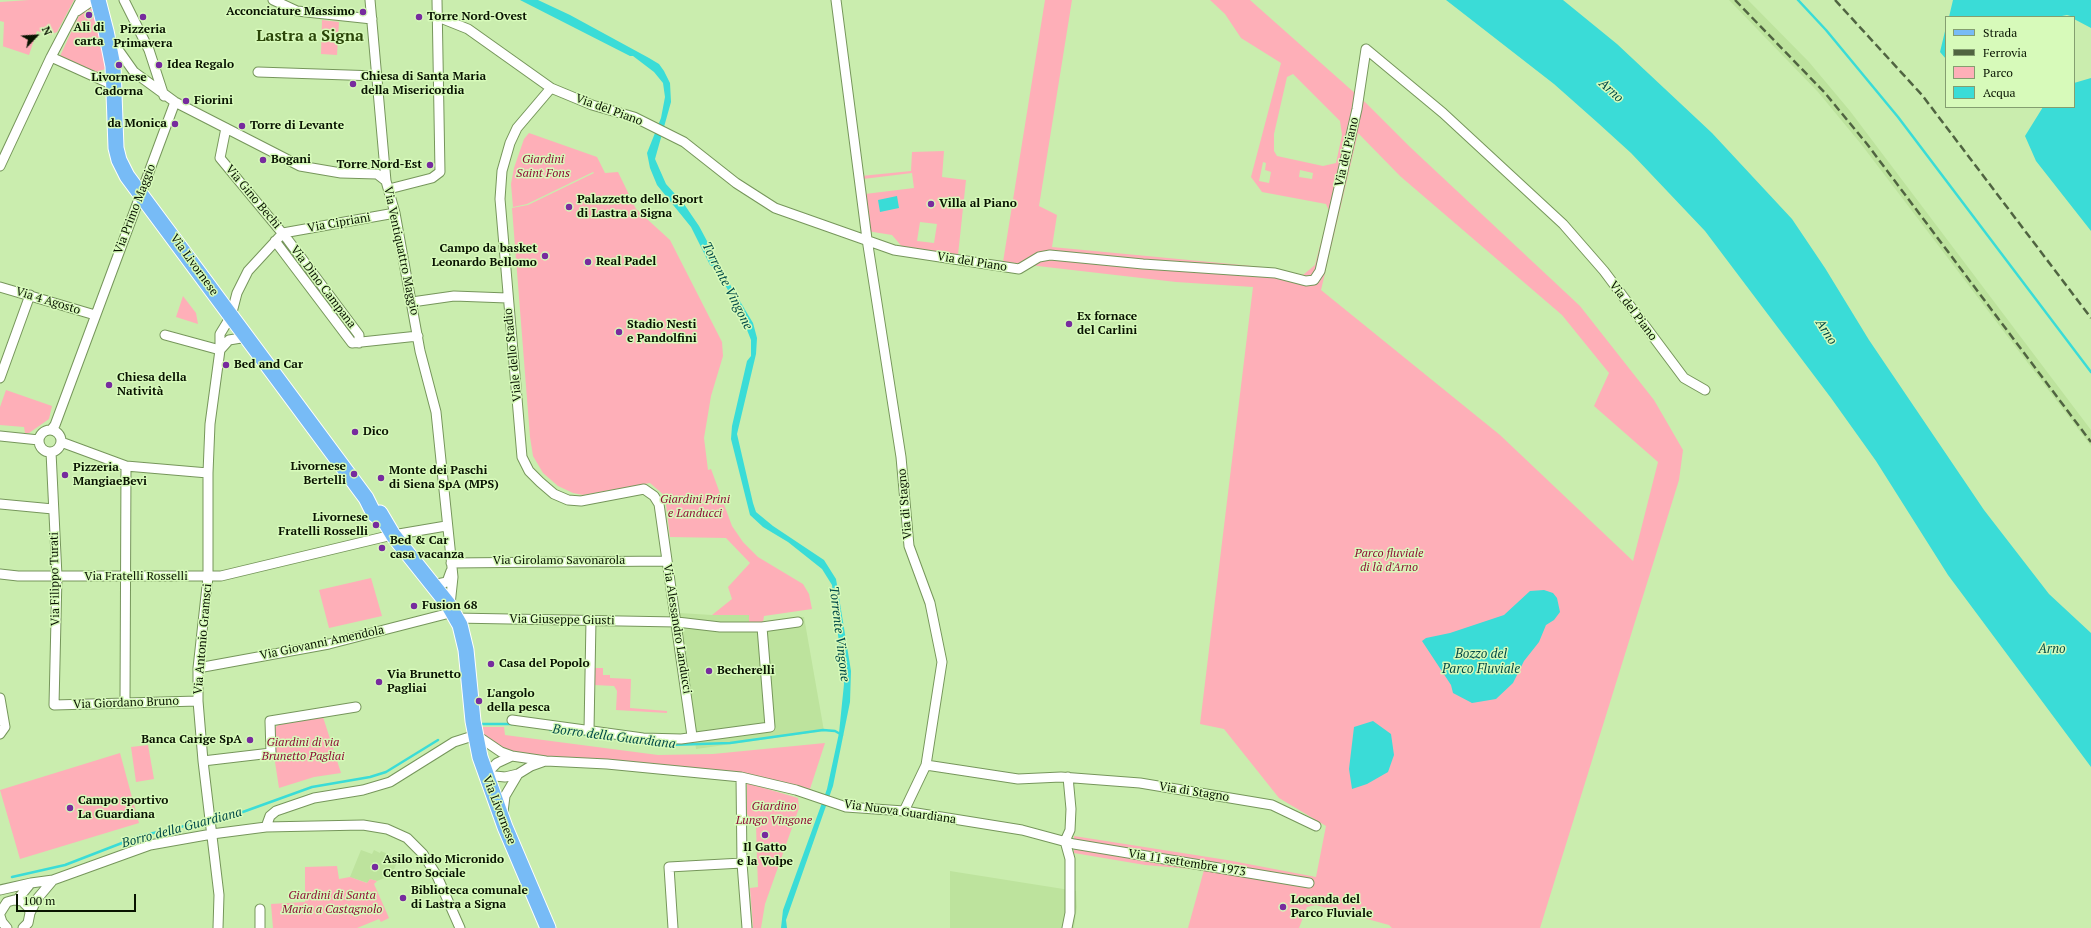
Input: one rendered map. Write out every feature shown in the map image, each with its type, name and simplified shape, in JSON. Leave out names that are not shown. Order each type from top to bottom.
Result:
[{"type":"main road","name":"Via Livornese","points":[[98,0],[106,31],[115,86],[116,148],[124,171],[367,500],[374,514],[417,568],[439,590],[450,615],[463,635],[476,735],[485,775],[505,827],[548,928]]},
{"type":"street","points":[[0,166],[51,57],[81,0]]},
{"type":"street","points":[[72,16],[93,0]]},
{"type":"street","points":[[124,0],[149,50],[164,96]]},
{"type":"street","points":[[273,0],[296,11],[372,19]]},
{"type":"street","points":[[370,0],[388,185],[432,178],[440,172],[437,0]]},
{"type":"street","points":[[836,0],[867,239]]},
{"type":"street","name":"Via del Piano","points":[[438,18],[468,29],[552,88],[592,105],[634,117],[678,138],[736,183],[775,208],[867,239],[894,250],[1019,269],[1039,257],[1050,255],[1275,273],[1306,281],[1314,280],[1320,271],[1357,109],[1366,49],[1443,113],[1563,224],[1604,271],[1684,378],[1705,390]]},
{"type":"street","name":"Via Ventiquattro Maggio","points":[[106,31],[124,61],[134,72],[164,96],[300,166],[341,173],[377,174],[388,185],[395,213],[418,336],[436,412],[446,526],[453,583],[449,601],[450,615]]},
{"type":"street","points":[[51,57],[115,86]]},
{"type":"street","points":[[258,72],[377,76]]},
{"type":"street","name":"Viale dello Stadio","points":[[552,88],[517,128],[510,143],[502,171],[500,199],[507,298],[522,457],[529,471],[554,494],[568,500],[581,501],[644,489],[654,496],[659,504],[661,521]]},
{"type":"street","name":"Via Primo Maggio","points":[[95,316],[175,102]]},
{"type":"street","name":"Via Gino Bechi","points":[[226,128],[220,158],[283,233],[255,262],[226,310]]},
{"type":"street","name":"Via Cipriani","points":[[283,233],[395,213]]},
{"type":"street","name":"Via Dino Campana","points":[[283,233],[359,335],[356,343]]},
{"type":"street","name":"Via di Stagno","points":[[867,239],[901,457],[909,546],[930,603],[942,662],[926,765],[904,811]]},
{"type":"street","name":"Via Dino Campana","points":[[275,240],[356,343]]},
{"type":"street","name":"Via 4 Agosto","points":[[0,287],[95,316]]},
{"type":"street","points":[[0,378],[30,295]]},
{"type":"street","points":[[412,302],[454,296],[507,298]]},
{"type":"street","points":[[220,334],[226,310]]},
{"type":"street","name":"Via Antonio Gramsci","points":[[218,928],[219,895],[203,761],[198,701],[198,668],[208,577],[208,473],[210,424],[220,350],[220,334],[226,310]]},
{"type":"street","points":[[61,442],[58,449],[51,452],[42,449],[39,440],[42,434],[51,430],[55,425],[95,316]]},
{"type":"street","points":[[165,335],[220,350],[229,340],[241,338],[249,341]]},
{"type":"street","name":"Via Dino Campana","points":[[356,343],[418,336]]},
{"type":"street","points":[[51,430],[57,433],[61,442],[126,466],[208,473]]},
{"type":"street","points":[[0,436],[39,440]]},
{"type":"street","name":"Via Filippo Turati","points":[[51,452],[57,576],[54,705]]},
{"type":"street","points":[[125,703],[126,466]]},
{"type":"street","points":[[0,504],[53,509]]},
{"type":"street","name":"Via Alessandro Landucci","points":[[661,521],[677,622],[692,736]]},
{"type":"street","name":"Via Fratelli Rosselli","points":[[0,574],[18,576],[126,577],[221,576],[388,531],[446,526]]},
{"type":"street","name":"Via Girolamo Savonarola","points":[[451,565],[666,560]]},
{"type":"street","name":"Via Ventiquattro Maggio","points":[[439,590],[451,565]]},
{"type":"street","name":"Via Giuseppe Giusti","points":[[450,615],[677,622],[720,627],[762,628],[798,622]]},
{"type":"street","name":"Via Giovanni Amendola","points":[[198,668],[329,644],[450,615]]},
{"type":"street","points":[[589,730],[591,620]]},
{"type":"street","points":[[512,720],[643,738],[681,739],[692,736],[770,727],[762,628]]},
{"type":"street","points":[[0,698],[5,727],[0,734]]},
{"type":"street","name":"Via Giordano Bruno","points":[[54,705],[198,701]]},
{"type":"street","points":[[203,761],[271,753],[270,721],[356,707]]},
{"type":"street","points":[[266,827],[270,816],[276,811],[314,798],[363,790],[390,782],[454,742],[476,735]]},
{"type":"street","name":"Via Nuova Guardiana","points":[[476,735],[501,752],[512,756],[546,761],[607,764],[741,777],[796,790],[846,807],[904,811],[1022,830],[1065,841]]},
{"type":"street","points":[[485,775],[497,763],[512,756]]},
{"type":"street","name":"Via Nuova Guardiana","points":[[485,775],[505,777],[518,774],[531,766],[546,761]]},
{"type":"street","name":"Via di Stagno","points":[[926,765],[1018,779],[1068,777],[1140,783],[1272,805],[1316,826]]},
{"type":"street","points":[[505,827],[502,806],[505,796],[518,774]]},
{"type":"street","points":[[741,777],[742,863],[747,928]]},
{"type":"street","points":[[1067,928],[1070,912],[1070,859],[1065,841],[1070,830],[1068,777]]},
{"type":"street","points":[[0,890],[53,880],[150,845],[212,830],[266,827],[363,825],[387,829],[406,838],[423,854],[437,876],[460,928]]},
{"type":"street","name":"Via 11 settembre 1973","points":[[1065,841],[1074,844],[1309,883]]},
{"type":"street","points":[[673,928],[669,867],[742,863]]},
{"type":"street","points":[[28,926],[30,913],[38,899],[53,880]]},
{"type":"street","points":[[5,927],[0,912],[3,905],[14,900],[31,883]]},
{"type":"street","points":[[0,890],[14,900],[26,904],[30,913]]},
{"type":"street","points":[[260,909],[260,928]]},
{"type":"shaded area","points":[[1729,0],[1748,0],[1809,62],[1850,111],[2091,430],[2091,446],[1861,144],[1818,92]]},
{"type":"shaded area","points":[[679,613],[749,615],[750,623],[804,617],[824,731],[696,749]]},
{"type":"shaded area","name":"Asilo nido Micronido Centro Sociale","points":[[361,850],[372,854],[374,850],[380,853],[381,851],[398,859],[392,875],[377,881],[370,879],[368,883],[350,877]]},
{"type":"shaded area","points":[[950,871],[1076,891],[1077,907],[1074,928],[950,928]]},
{"type":"green space","points":[[29,0],[74,0],[57,32],[50,35],[37,31],[29,55],[2,46],[4,22],[0,21],[0,2]]},
{"type":"green space","name":"Parco fluviale di là d'Arno","points":[[1045,0],[1072,0],[1039,206],[1057,215],[1052,247],[1273,268],[1303,275],[1315,265],[1329,211],[1326,204],[1262,192],[1251,177],[1281,63],[1241,38],[1225,14],[1210,0],[1250,0],[1366,103],[1410,147],[1580,306],[1654,400],[1683,450],[1679,480],[1540,928],[1392,928],[1389,925],[1316,905],[1307,907],[1299,928],[1188,928],[1204,870],[1145,865],[1074,853],[1074,836],[1227,860],[1316,877],[1326,826],[1279,798],[1224,729],[1200,724],[1253,287],[1176,282],[1003,262]],"holes":[[[1293,74],[1340,121],[1342,135],[1336,163],[1323,166],[1277,156],[1274,151],[1274,134],[1287,77]],[[1358,133],[1400,176],[1562,315],[1609,373],[1594,406],[1658,462],[1633,561],[1500,435],[1321,290]],[[1263,162],[1266,163],[1265,170],[1271,172],[1269,183],[1259,181]],[[1300,170],[1313,173],[1312,179],[1299,177]]]},
{"type":"green space","points":[[83,7],[92,9],[99,27],[105,69],[97,72],[60,56]]},
{"type":"green space","points":[[322,20],[339,22],[337,55],[321,54]]},
{"type":"green space","name":"Stadio Nesti e Pandolfini","points":[[529,133],[597,157],[605,173],[618,172],[636,209],[670,240],[722,342],[723,356],[711,396],[704,438],[708,470],[711,469],[732,526],[743,542],[758,557],[803,584],[809,594],[812,609],[764,616],[763,622],[749,623],[749,615],[712,615],[732,599],[728,587],[750,563],[726,538],[670,537],[665,496],[650,483],[583,495],[573,493],[558,486],[543,473],[533,456],[530,437],[512,208],[528,205],[594,173],[593,172],[527,204],[513,207],[511,184],[514,168],[524,139]]},
{"type":"green space","name":"Villa al Piano","points":[[944,151],[942,177],[966,180],[958,255],[904,249],[892,235],[867,231],[861,176],[911,171],[912,152]],"holes":[[[912,173],[914,188],[865,194],[863,179]],[[920,222],[937,224],[934,243],[917,241]]]},
{"type":"green space","points":[[183,296],[196,313],[198,324],[176,317]]},
{"type":"green space","points":[[6,390],[52,406],[49,419],[29,433],[25,433],[24,427],[0,425],[0,407]]},
{"type":"green space","points":[[371,578],[382,616],[329,628],[319,590]]},
{"type":"green space","points":[[595,668],[603,668],[603,675],[610,675],[610,678],[631,679],[630,708],[667,711],[667,713],[616,710],[617,691],[614,686],[594,685]]},
{"type":"green space","name":"Giardini di via Brunetto Pagliai","points":[[323,717],[341,773],[314,777],[279,788],[275,762],[274,729],[278,725]]},
{"type":"green space","points":[[478,727],[504,727],[505,735],[658,755],[713,754],[825,743],[810,789],[753,775],[510,754],[479,731]]},
{"type":"green space","points":[[148,745],[154,779],[136,782],[131,747]]},
{"type":"green space","name":"Campo sportivo La Guardiana","points":[[120,753],[139,823],[20,859],[0,790]]},
{"type":"green space","name":"Giardino Lungo Vingone","points":[[747,783],[798,798],[799,808],[765,904],[761,928],[753,928],[750,888],[758,887],[756,825],[747,814]]},
{"type":"green space","name":"Giardini di Santa Maria a Castagnolo","points":[[337,866],[339,879],[350,877],[367,883],[370,879],[377,881],[374,884],[389,918],[381,922],[379,919],[357,928],[273,928],[271,904],[305,902],[305,867]]},
{"type":"water","name":"Torrente Vingone","points":[[520,0],[538,0],[570,15],[649,58],[659,64],[664,71],[670,83],[671,102],[655,159],[666,184],[684,204],[699,226],[732,288],[753,323],[757,338],[756,354],[737,434],[756,512],[773,526],[824,560],[836,579],[851,671],[850,702],[833,786],[786,920],[787,928],[781,928],[783,910],[827,789],[839,733],[844,684],[832,585],[822,569],[788,542],[763,527],[750,515],[731,439],[732,426],[747,361],[751,356],[751,340],[738,307],[715,268],[710,265],[691,227],[657,185],[650,168],[647,153],[661,118],[665,97],[663,83],[654,72],[633,56],[630,56]]},
{"type":"water","name":"Arno","points":[[1446,0],[1563,0],[1617,44],[1712,133],[1792,219],[1825,268],[1869,340],[1984,510],[2049,594],[2091,633],[2091,767],[1948,575],[1876,461],[1831,398],[1705,231],[1631,153],[1598,123],[1554,84]]},
{"type":"water","points":[[1953,0],[2091,0],[2091,28],[2075,20],[2075,16],[2067,15],[1949,16]]},
{"type":"water","points":[[1945,31],[1945,58],[1940,52]]},
{"type":"water","points":[[2091,78],[2091,231],[2036,161],[2025,136],[2042,108],[2075,108],[2075,83]]},
{"type":"water","points":[[897,196],[899,208],[880,212],[878,200]]},
{"type":"water","name":"Bozzo del Parco Fluviale","points":[[1544,590],[1553,593],[1557,598],[1560,612],[1554,620],[1546,625],[1539,642],[1524,661],[1513,683],[1496,699],[1472,703],[1453,693],[1451,685],[1422,641],[1426,638],[1450,633],[1504,615],[1530,591]]},
{"type":"water","points":[[1373,721],[1391,734],[1394,755],[1388,772],[1367,784],[1352,789],[1349,769],[1354,727]]},
{"type":"waterway","points":[[1798,0],[1826,30],[1898,117],[2091,372]]},
{"type":"waterway","name":"Borro della Guardiana","points":[[480,724],[512,724]]},
{"type":"waterway","name":"Borro della Guardiana","points":[[550,730],[669,745],[730,743],[823,730],[835,731],[842,735]]},
{"type":"waterway","name":"Borro della Guardiana","points":[[212,821],[240,813],[312,787],[370,777],[386,772],[438,740]]},
{"type":"waterway","name":"Borro della Guardiana","points":[[12,877],[65,865],[140,836],[207,821]]},
{"type":"railway","points":[[1735,0],[1825,93],[1867,144],[2091,442]]},
{"type":"railway","points":[[1835,0],[1922,95],[2091,318]]},
{"type":"place","name":"Acconciature Massimo","points":[[363,12]]},
{"type":"place","name":"Ali di carta","points":[[89,15]]},
{"type":"place","name":"Pizzeria Primavera","points":[[143,17]]},
{"type":"place","name":"Torre Nord-Ovest","points":[[419,17]]},
{"type":"place","name":"Livornese Cadorna","points":[[119,65]]},
{"type":"place","name":"Idea Regalo","points":[[159,65]]},
{"type":"place","name":"Chiesa di Santa Maria della Misericordia","points":[[353,84]]},
{"type":"place","name":"Fiorini","points":[[186,101]]},
{"type":"place","name":"da Monica","points":[[175,124]]},
{"type":"place","name":"Torre di Levante","points":[[242,126]]},
{"type":"place","name":"Bogani","points":[[263,160]]},
{"type":"place","name":"Torre Nord-Est","points":[[430,165]]},
{"type":"place","name":"Villa al Piano","points":[[931,204]]},
{"type":"place","name":"Palazzetto dello Sport di Lastra a Signa","points":[[569,207]]},
{"type":"place","name":"Campo da basket Leonardo Bellomo","points":[[545,256]]},
{"type":"place","name":"Real Padel","points":[[588,262]]},
{"type":"place","name":"Ex fornace del Carlini","points":[[1069,324]]},
{"type":"place","name":"Stadio Nesti e Pandolfini","points":[[619,332]]},
{"type":"place","name":"Bed and Car","points":[[226,365]]},
{"type":"place","name":"Chiesa della Natività","points":[[109,385]]},
{"type":"place","name":"Dico","points":[[355,432]]},
{"type":"place","name":"Livornese Bertelli","points":[[354,474]]},
{"type":"place","name":"Pizzeria MangiaeBevi","points":[[65,475]]},
{"type":"place","name":"Monte dei Paschi di Siena SpA (MPS)","points":[[381,478]]},
{"type":"place","name":"Livornese Fratelli Rosselli","points":[[376,525]]},
{"type":"place","name":"Bed & Car casa vacanza","points":[[382,548]]},
{"type":"place","name":"Fusion 68","points":[[414,606]]},
{"type":"place","name":"Casa del Popolo","points":[[491,664]]},
{"type":"place","name":"Becherelli","points":[[709,671]]},
{"type":"place","name":"Via Brunetto Pagliai","points":[[379,682]]},
{"type":"place","name":"L'angolo della pesca","points":[[479,701]]},
{"type":"place","name":"Banca Carige SpA","points":[[250,740]]},
{"type":"place","name":"Campo sportivo La Guardiana","points":[[70,808]]},
{"type":"place","name":"Il Gatto e la Volpe","points":[[765,835]]},
{"type":"place","name":"Asilo nido Micronido Centro Sociale","points":[[375,867]]},
{"type":"place","name":"Biblioteca comunale di Lastra a Signa","points":[[403,898]]},
{"type":"place","name":"Locanda del Parco Fluviale","points":[[1283,907]]},
{"type":"district","name":"Lastra a Signa","points":[[310,36]]},
{"type":"park label","name":"Giardini Saint Fons","points":[[543,167]]},
{"type":"park label","name":"Giardini Prini e Landucci","points":[[695,507]]}]
